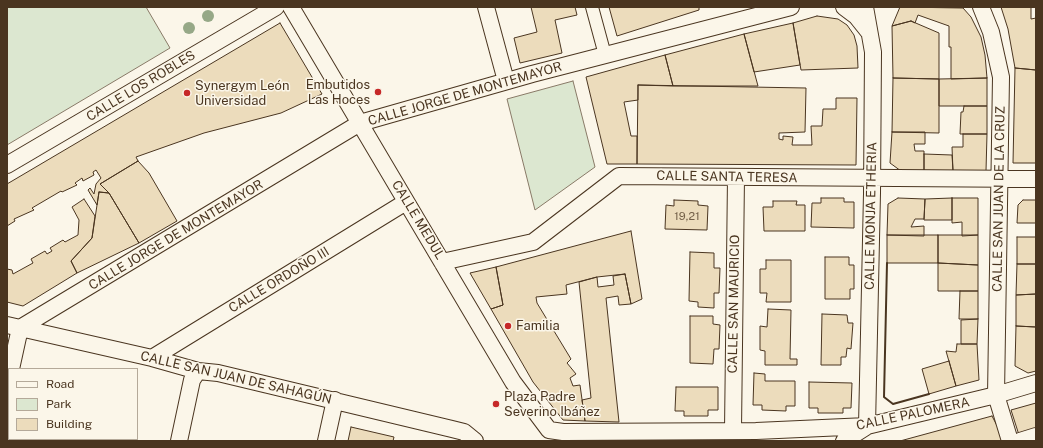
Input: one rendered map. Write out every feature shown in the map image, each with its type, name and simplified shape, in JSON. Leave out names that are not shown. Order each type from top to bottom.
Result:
[{"type":"street","name":"CALLE LOS ROBLES","points":[[7,165],[276,7]]},
{"type":"street","name":"CALLE MEDUL","points":[[291,7],[513,382],[549,430]]},
{"type":"street","points":[[486,7],[506,81]]},
{"type":"street","points":[[592,7],[605,55]]},
{"type":"street","name":"CALLE JORGE DE MONTEMAYOR","points":[[14,327],[360,124],[506,81],[792,7]]},
{"type":"street","points":[[844,7],[856,16],[870,33]]},
{"type":"street","name":"CALLE MONJA ETHERIA","points":[[865,7],[873,52],[867,426]]},
{"type":"street","name":"CALLE SAN JUAN DE LA CRUZ","points":[[981,7],[991,32],[1001,77],[996,395],[1010,441]]},
{"type":"street","name":"CALLE SANTA TERESA","points":[[442,262],[533,242],[619,176],[1036,179]]},
{"type":"street","name":"CALLE SAN MAURICIO","points":[[733,430],[736,177]]},
{"type":"street","name":"CALLE ORDOÑO III","points":[[152,358],[406,202]]},
{"type":"street","points":[[11,368],[14,327]]},
{"type":"street","name":"CALLE SAN JUAN DE SAHAGÚN","points":[[14,327],[152,358],[198,371],[218,373],[335,400],[470,437]]},
{"type":"street","points":[[179,441],[192,380],[198,371]]},
{"type":"street","name":"CALLE PALOMERA","points":[[549,430],[564,432],[823,429],[867,426],[996,395],[1036,383]]},
{"type":"street","points":[[326,441],[335,400]]},
{"type":"street","points":[[844,441],[867,426]]},
{"type":"street","points":[[823,429],[834,435],[840,441]]},
{"type":"street","points":[[1020,441],[1036,436]]},
{"type":"green space","points":[[7,7],[146,7],[170,48],[7,145]]},
{"type":"green space","points":[[573,81],[595,167],[535,210],[507,99]]},
{"type":"building","points":[[531,7],[575,7],[577,15],[555,20],[562,53],[520,63],[514,38],[537,32]]},
{"type":"building","points":[[609,7],[699,7],[699,10],[617,36]]},
{"type":"building","points":[[900,7],[963,8],[971,17],[981,37],[985,55],[987,78],[951,79],[951,47],[949,47],[949,26],[918,15],[915,23],[911,21],[892,26]]},
{"type":"building","points":[[1001,7],[1031,7],[1031,19],[1036,18],[1036,70],[1015,68],[1008,29]]},
{"type":"building","points":[[817,16],[838,19],[847,25],[854,35],[857,46],[858,68],[801,70],[793,23]]},
{"type":"building","points":[[911,21],[939,33],[939,79],[893,78],[892,26]]},
{"type":"building","points":[[280,23],[322,94],[281,113],[204,133],[136,157],[138,161],[100,184],[109,193],[99,192],[97,205],[88,190],[90,188],[94,194],[96,184],[101,178],[96,170],[93,172],[94,175],[83,181],[82,178],[75,183],[77,185],[62,192],[61,191],[32,208],[34,210],[14,219],[15,221],[7,226],[7,184]]},
{"type":"building","points":[[793,23],[800,65],[754,72],[744,34]]},
{"type":"building","points":[[744,34],[758,86],[673,86],[665,55]]},
{"type":"building","points":[[665,55],[673,86],[638,85],[638,100],[624,102],[631,136],[637,136],[637,164],[607,164],[586,77]]},
{"type":"building","points":[[1015,68],[1036,70],[1036,163],[1013,163]]},
{"type":"building","points":[[893,78],[939,79],[939,133],[892,132]]},
{"type":"building","points":[[987,78],[987,106],[939,106],[939,79]]},
{"type":"building","points":[[638,85],[806,88],[805,132],[779,133],[779,139],[783,140],[783,136],[793,137],[792,145],[812,145],[811,126],[822,126],[823,109],[836,109],[836,98],[857,98],[856,165],[637,164]]},
{"type":"building","points":[[964,106],[987,106],[987,134],[960,134],[961,112],[963,112]]},
{"type":"building","points":[[892,132],[925,132],[925,144],[914,144],[915,151],[924,151],[924,171],[901,171],[890,163]]},
{"type":"building","points":[[963,134],[987,134],[986,171],[953,171],[952,147],[963,147]]},
{"type":"building","points":[[924,154],[952,155],[953,171],[924,171]]},
{"type":"building","points":[[138,161],[149,173],[177,221],[139,243],[109,193],[100,184]]},
{"type":"building","points":[[99,192],[109,193],[139,243],[77,273],[71,261],[92,238]]},
{"type":"building","points":[[821,198],[844,198],[844,202],[854,202],[854,228],[811,227],[812,203],[821,203]]},
{"type":"building","points":[[898,198],[925,199],[924,219],[915,219],[911,227],[924,226],[924,236],[887,235],[888,204]]},
{"type":"building","points":[[952,198],[952,220],[924,220],[925,199]]},
{"type":"building","points":[[952,198],[978,198],[978,235],[962,236],[962,222],[952,223]]},
{"type":"building","points":[[84,199],[95,216],[92,238],[71,261],[77,273],[23,306],[7,302],[7,269],[12,270],[13,274],[33,263],[31,259],[45,251],[47,254],[52,251],[50,248],[63,240],[65,242],[78,235],[79,220],[72,207]]},
{"type":"building","points":[[674,200],[698,201],[698,205],[708,206],[707,230],[665,229],[666,205],[674,206]]},
{"type":"building","points":[[1023,200],[1036,200],[1036,223],[1017,223],[1018,205]]},
{"type":"building","points":[[773,201],[797,201],[796,205],[805,205],[805,231],[764,231],[763,207],[773,207]]},
{"type":"building","points":[[631,231],[642,299],[631,304],[625,274],[597,277],[566,285],[567,294],[536,297],[537,303],[571,359],[567,363],[576,374],[570,378],[573,386],[580,385],[585,421],[563,420],[533,382],[491,309],[503,305],[496,267]]},
{"type":"building","points":[[887,235],[938,235],[938,263],[887,263]]},
{"type":"building","points":[[938,235],[978,235],[978,265],[938,263]]},
{"type":"building","points":[[1017,237],[1036,237],[1036,264],[1017,264]]},
{"type":"building","points":[[690,252],[714,253],[714,268],[720,268],[719,293],[714,293],[714,308],[698,307],[698,302],[689,301]]},
{"type":"building","points":[[825,257],[849,257],[849,265],[854,265],[854,289],[850,289],[850,299],[825,299]]},
{"type":"building","points":[[766,260],[791,260],[791,302],[766,302],[767,293],[760,293],[760,269],[766,269]]},
{"type":"building","points":[[938,263],[978,265],[978,291],[938,291]]},
{"type":"building","points":[[1017,264],[1036,264],[1036,294],[1016,295]]},
{"type":"building","points":[[496,267],[503,305],[491,309],[470,273]]},
{"type":"building","points":[[625,274],[631,304],[619,305],[618,296],[606,298],[619,422],[585,421],[582,400],[591,398],[579,282],[597,277],[598,287],[614,285],[613,276]]},
{"type":"building","points":[[960,291],[978,291],[978,319],[959,319]]},
{"type":"building","points":[[1036,294],[1036,327],[1016,326],[1016,295]]},
{"type":"building","points":[[768,309],[791,310],[790,359],[797,359],[797,365],[765,365],[765,351],[760,350],[760,326],[767,327]]},
{"type":"building","points":[[822,314],[847,315],[848,323],[853,323],[851,349],[847,348],[846,357],[841,357],[841,365],[821,365]]},
{"type":"building","points":[[690,316],[713,316],[713,324],[720,325],[719,349],[714,349],[713,364],[690,363]]},
{"type":"building","points":[[978,319],[977,344],[961,344],[961,320]]},
{"type":"building","points":[[1016,326],[1036,327],[1036,371],[1028,373],[1015,366]]},
{"type":"building","points":[[957,344],[977,344],[979,380],[956,386],[946,351],[956,352]]},
{"type":"building","points":[[949,361],[956,386],[929,394],[922,369]]},
{"type":"building","points":[[754,373],[765,374],[765,381],[795,381],[795,406],[786,406],[786,411],[762,410],[762,405],[753,405]]},
{"type":"building","points":[[809,382],[852,383],[851,408],[843,408],[843,413],[818,413],[818,408],[809,408]]},
{"type":"building","points":[[676,387],[718,387],[718,410],[708,410],[708,416],[684,416],[684,411],[675,411]]},
{"type":"building","points":[[1036,403],[1036,431],[1019,435],[1011,410]]},
{"type":"building","points":[[992,416],[1005,441],[900,441]]},
{"type":"building","points":[[351,427],[394,437],[393,441],[348,441]]},
{"type":"wall","points":[[887,263],[884,397],[893,404],[929,394]]},
{"type":"place","name":"Embutidos Las Hoces","points":[[378,92]]},
{"type":"place","name":"Synergym León Universidad","points":[[187,93]]},
{"type":"place","name":"Familia","points":[[508,326]]},
{"type":"place","name":"Plaza Padre Severino Ibáñez","points":[[496,404]]}]
